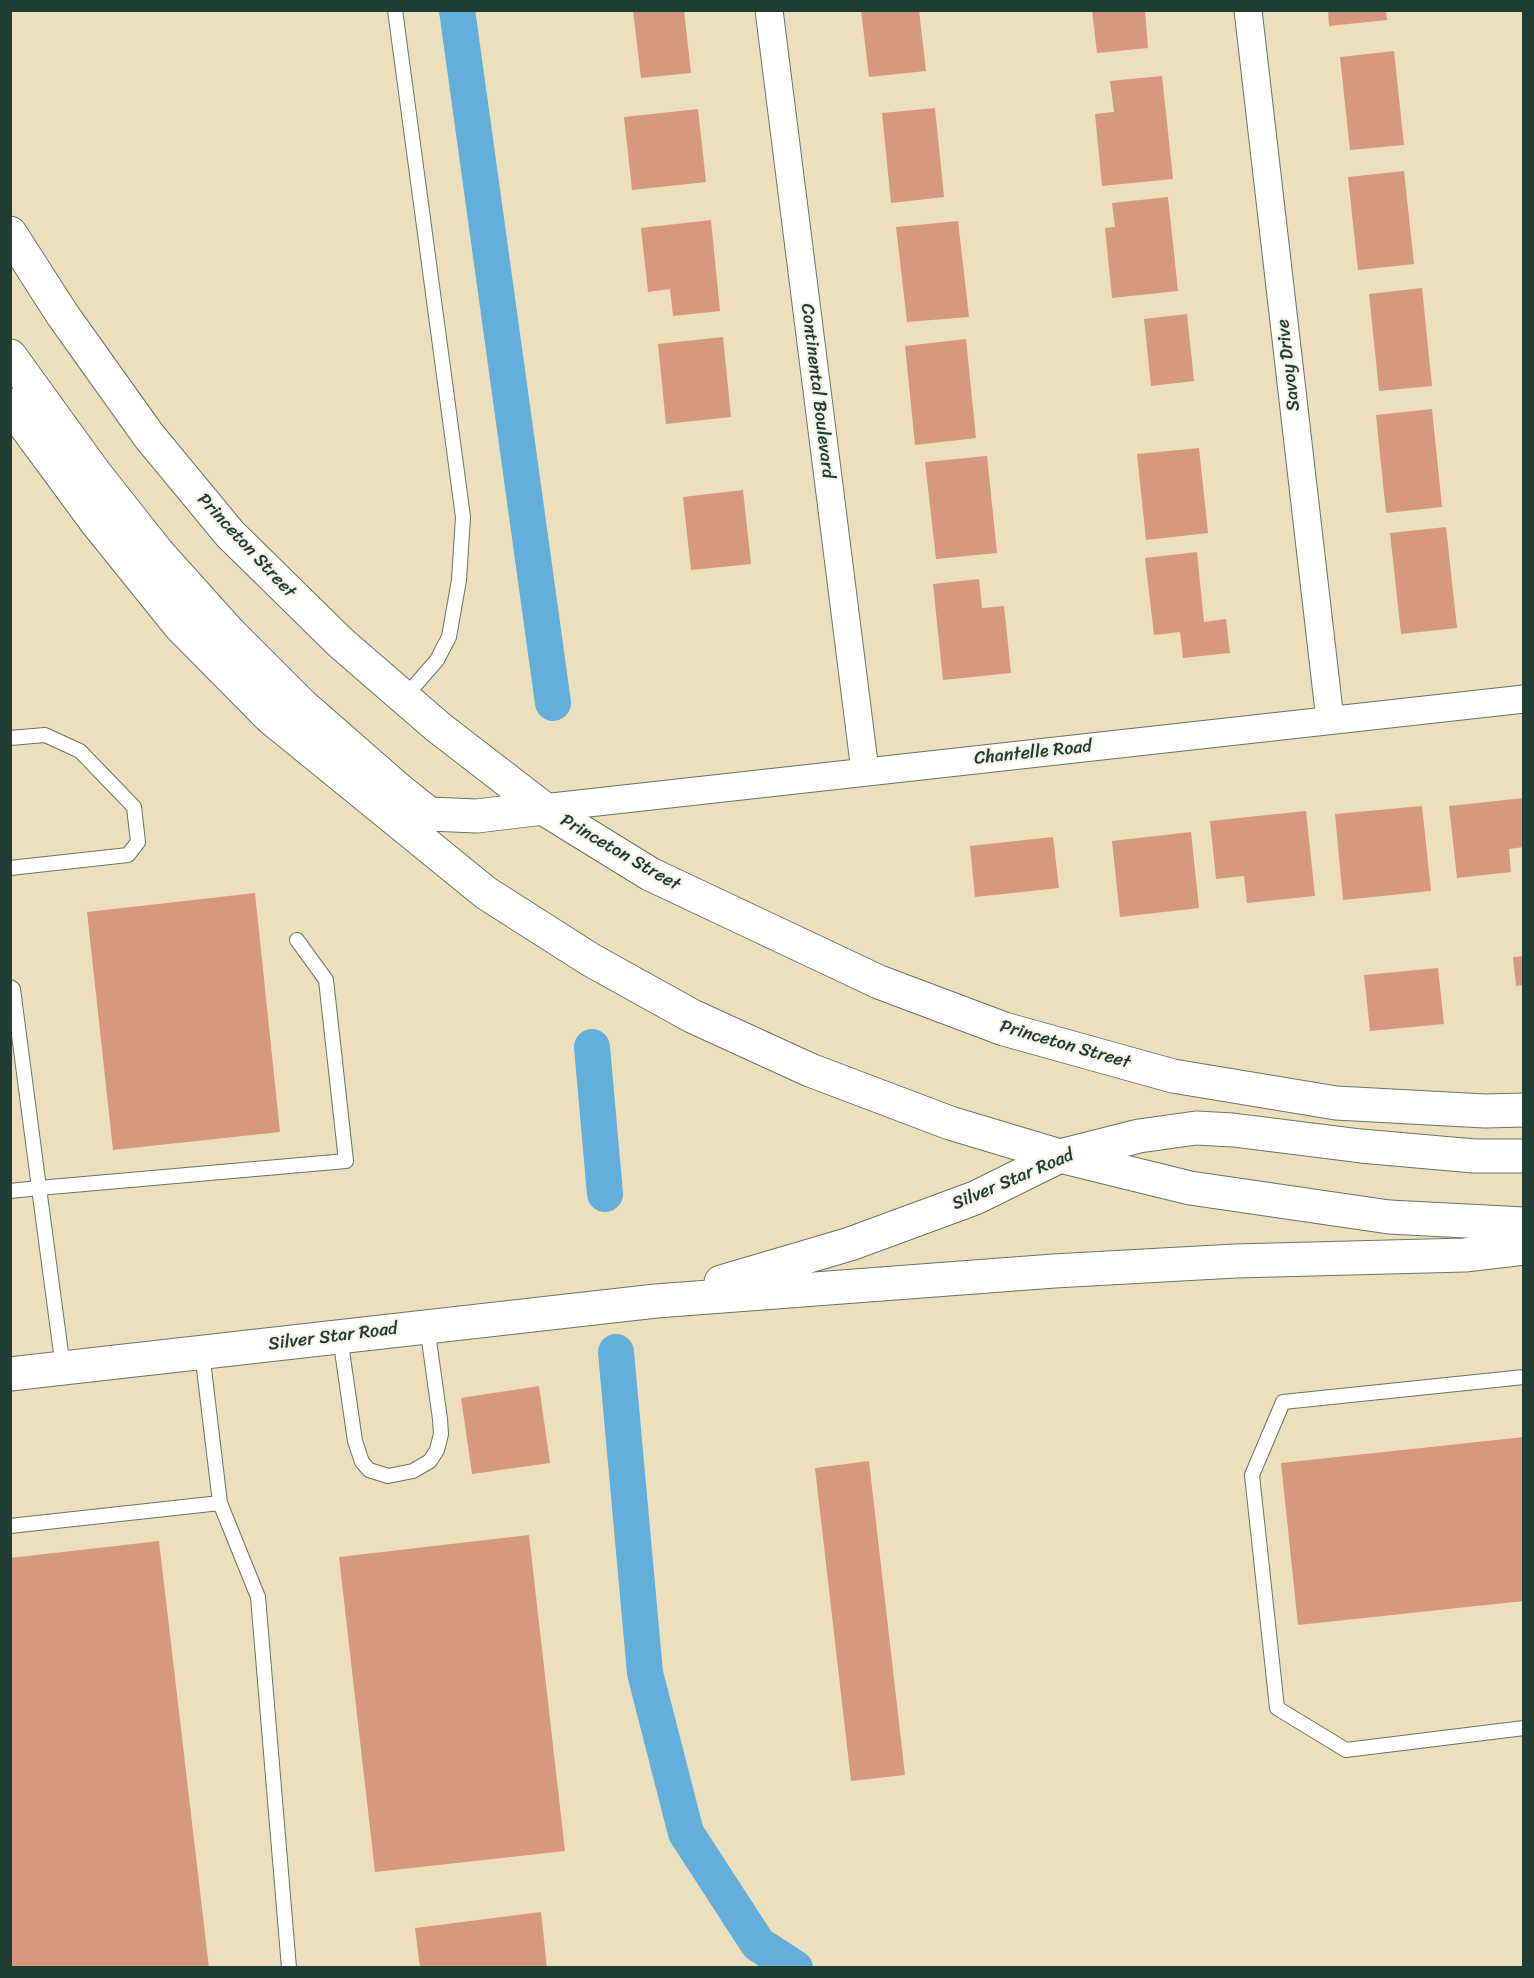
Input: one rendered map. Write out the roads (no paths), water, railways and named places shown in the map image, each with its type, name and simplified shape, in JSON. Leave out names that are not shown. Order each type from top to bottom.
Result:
[{"type":"main road","name":"Princeton Street","points":[[10,233],[62,314],[148,436],[230,534],[341,644],[438,727],[543,808],[650,874],[879,982],[1004,1029],[1173,1076],[1336,1103],[1485,1111],[1524,1110]]},
{"type":"main road","points":[[10,356],[94,472],[182,580],[229,632],[303,706],[399,790],[429,814],[477,816],[543,808]]},
{"type":"main road","points":[[10,405],[97,523],[180,626],[294,739],[486,894],[591,960],[692,1016],[810,1070],[950,1123],[1060,1156],[1190,1188],[1389,1217],[1524,1224]]},
{"type":"main road","name":"Silver Star Road","points":[[656,1301],[850,1244],[975,1198],[1060,1156],[1139,1136],[1196,1128],[1474,1156],[1524,1156]]},
{"type":"main road","name":"Silver Star Road","points":[[10,1374],[656,1301],[1054,1271],[1235,1261],[1465,1255],[1524,1248]]},
{"type":"street","name":"Continental Boulevard","points":[[769,10],[865,771]]},
{"type":"street","name":"Savoy Drive","points":[[1248,10],[1330,720]]},
{"type":"street","name":"Chantelle Road","points":[[543,808],[1524,699]]},
{"type":"lane","points":[[395,10],[463,517],[459,580],[449,637],[437,660],[404,698]]},
{"type":"lane","points":[[10,738],[45,735],[80,751],[134,807],[138,842],[128,855],[10,868]]},
{"type":"lane","points":[[10,1191],[346,1161],[326,980],[297,940]]},
{"type":"lane","points":[[10,987],[13,989],[63,1368]]},
{"type":"lane","points":[[340,1337],[355,1441],[362,1462],[369,1470],[388,1476],[413,1471],[430,1461],[437,1450],[441,1434],[440,1419],[428,1326]]},
{"type":"lane","points":[[202,1353],[220,1503],[258,1597],[289,1968]]},
{"type":"lane","points":[[1524,1377],[1283,1402],[1252,1475],[1277,1708],[1346,1750],[1524,1728]]},
{"type":"lane","points":[[10,1526],[220,1503]]},
{"type":"waterway","points":[[457,10],[553,703]]},
{"type":"waterway","points":[[592,1047],[605,1194]]},
{"type":"waterway","points":[[616,1352],[645,1673],[686,1833],[758,1944],[795,1968]]}]
